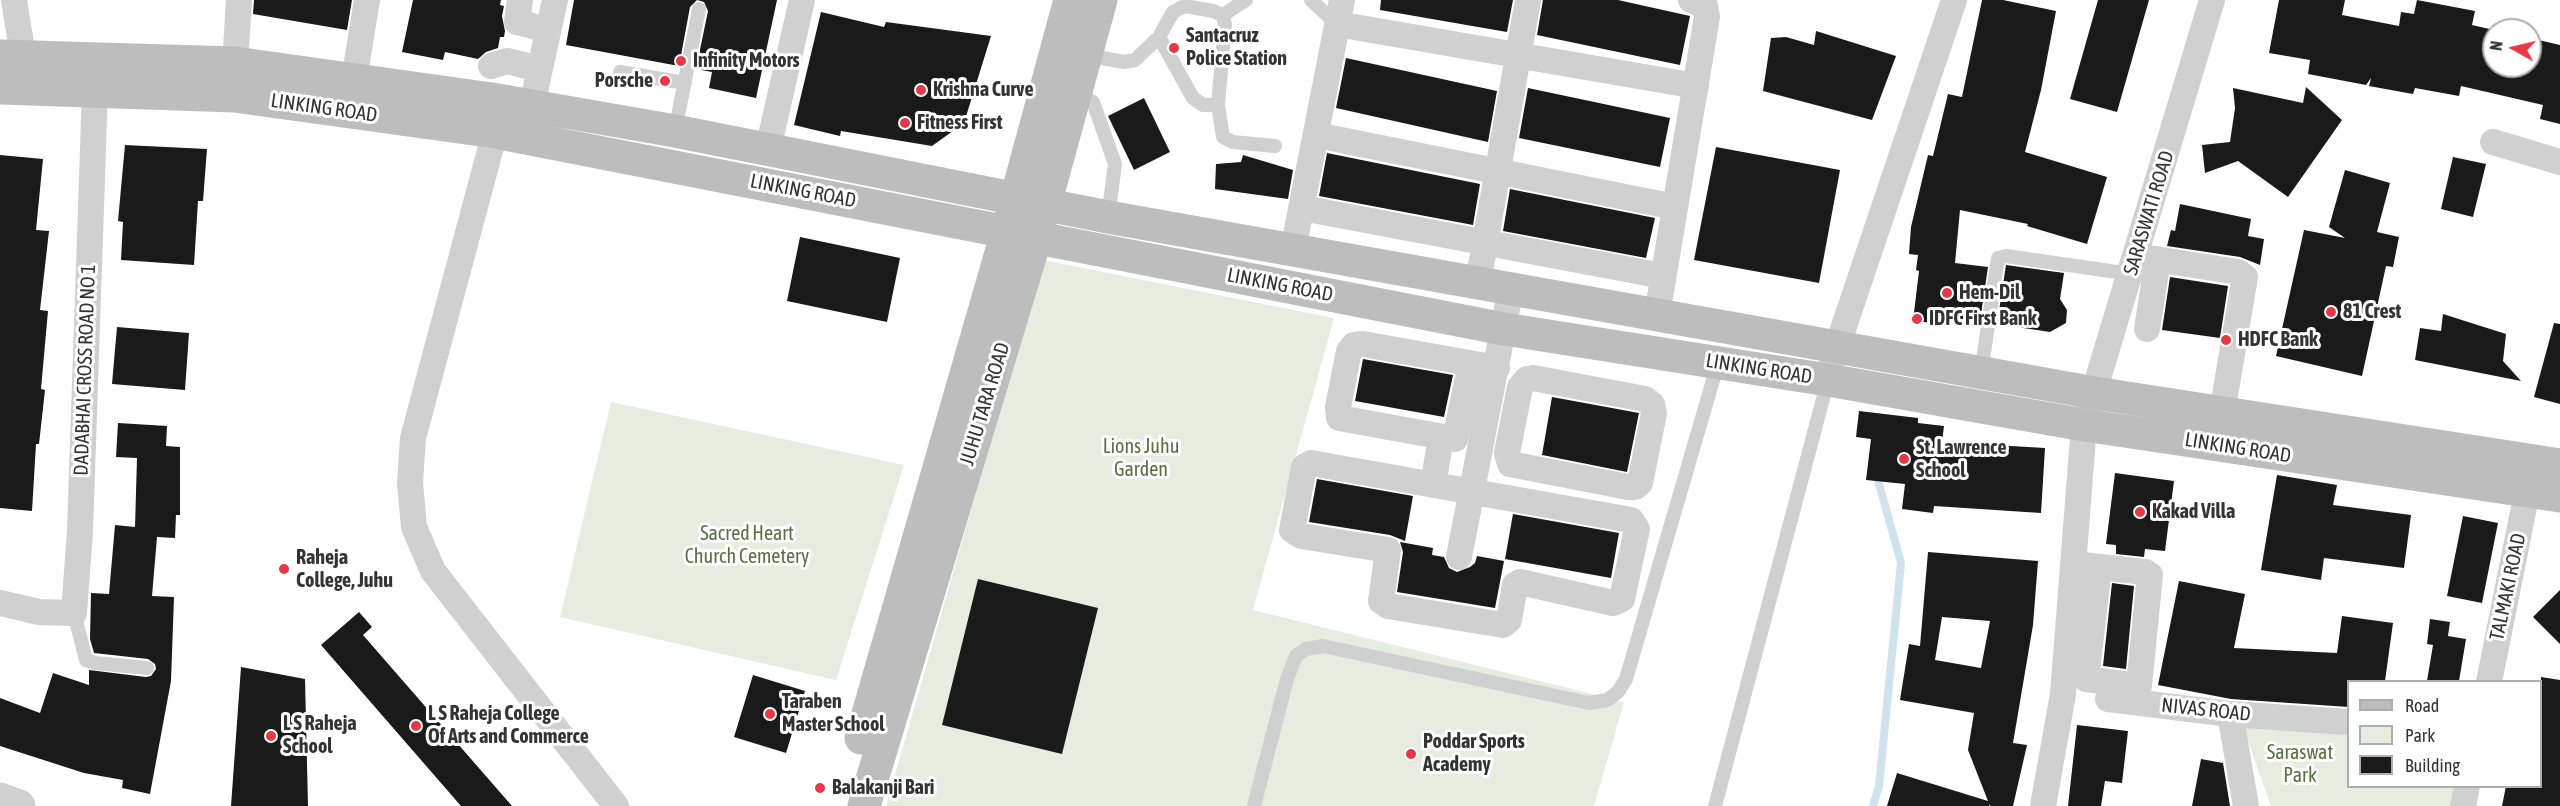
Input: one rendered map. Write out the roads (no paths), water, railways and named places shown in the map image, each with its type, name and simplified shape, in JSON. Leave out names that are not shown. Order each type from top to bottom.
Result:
[{"type":"main road","name":"JUHU TARA ROAD","points":[[1030,202],[1076,92],[1079,43],[1070,0]]},
{"type":"main road","name":"JUHU TARA ROAD","points":[[864,806],[1030,202],[1079,43],[1101,0]]},
{"type":"main road","name":"LINKING ROAD","points":[[11,56],[235,63],[532,105],[1121,219],[1981,373],[2095,393],[2560,465]]},
{"type":"main road","points":[[55,89],[56,57]]},
{"type":"main road","name":"LINKING ROAD","points":[[0,88],[234,96],[495,132],[1504,329],[1828,380],[2084,425],[2560,496]]},
{"type":"main road","points":[[1121,219],[1128,254]]},
{"type":"main road","name":"JUHU TARA ROAD","points":[[842,806],[1021,234]]},
{"type":"main road","points":[[1650,352],[1657,315]]},
{"type":"main road","points":[[1752,368],[1756,333]]},
{"type":"street","points":[[11,56],[14,0]]},
{"type":"street","points":[[234,96],[238,0]]},
{"type":"street","points":[[354,80],[367,0]]},
{"type":"street","points":[[520,0],[517,22],[558,10]]},
{"type":"street","points":[[768,150],[802,0]]},
{"type":"street","points":[[1478,283],[1528,0]]},
{"type":"street","points":[[1657,315],[1707,11],[1699,2],[1691,0]]},
{"type":"street","points":[[1828,380],[1835,347],[1954,0]]},
{"type":"street","name":"SARASWATI ROAD","points":[[2083,600],[2073,564],[2084,425],[2142,263],[2212,0]]},
{"type":"street","points":[[558,10],[532,105],[495,132],[413,438],[410,483],[414,527],[433,571],[616,806]]},
{"type":"street","points":[[1293,250],[1339,12],[1519,55],[1696,86]]},
{"type":"street","points":[[491,66],[507,61],[540,69]]},
{"type":"street","name":"DADABHAI CROSS ROAD NO 1","points":[[74,613],[80,531],[95,90]]},
{"type":"street","points":[[1316,135],[1676,207]]},
{"type":"street","points":[[2493,142],[2560,162]]},
{"type":"street","points":[[1302,208],[1663,276]]},
{"type":"street","points":[[2147,329],[2142,263],[2238,272],[2245,277],[2222,412]]},
{"type":"street","points":[[1459,557],[1511,288]]},
{"type":"street","points":[[1471,364],[1457,435],[1452,440],[1339,418],[1338,407],[1351,347],[1359,343],[1471,364],[1519,394]]},
{"type":"street","points":[[1533,378],[1649,401],[1654,413],[1640,483],[1635,487],[1628,487],[1510,464],[1507,453],[1519,394],[1523,382],[1533,378]]},
{"type":"street","points":[[1432,485],[1441,438]]},
{"type":"street","points":[[1309,464],[1432,485],[1631,519],[1637,529],[1622,599],[1613,603],[1520,582],[1515,585],[1509,620],[1503,625],[1388,606],[1381,601],[1388,550],[1301,536],[1292,530],[1305,467],[1309,464]]},
{"type":"street","name":"TALMAKI ROAD","points":[[2489,680],[2527,492]]},
{"type":"street","points":[[2073,564],[2145,572],[2151,577],[2139,686],[2113,692],[2086,679],[2080,633]]},
{"type":"street","points":[[2043,806],[2063,694],[2080,633],[2083,600],[2099,567]]},
{"type":"street","points":[[0,603],[39,612],[74,613]]},
{"type":"street","name":"NIVAS ROAD","points":[[2063,694],[2113,692],[2230,714],[2347,722]]},
{"type":"street","points":[[2230,714],[2246,806]]},
{"type":"street","points":[[2463,806],[2467,788]]},
{"type":"street","points":[[0,799],[19,806]]},
{"type":"lane","points":[[1079,43],[1129,62],[1135,60],[1159,37],[1173,12],[1185,6],[1222,15],[1246,0]]},
{"type":"lane","points":[[1311,0],[1339,12]]},
{"type":"lane","points":[[675,131],[699,9]]},
{"type":"lane","points":[[1222,15],[1225,24],[1218,105],[1223,137],[1233,142],[1275,146]]},
{"type":"lane","points":[[1159,37],[1193,98],[1203,105],[1218,105]]},
{"type":"lane","points":[[620,72],[685,83]]},
{"type":"lane","points":[[1076,92],[1093,102],[1115,164],[1121,219]]},
{"type":"lane","points":[[1981,373],[1998,258],[2006,256],[2142,263]]},
{"type":"lane","points":[[1254,806],[1287,680],[1296,656],[1306,649],[1323,646],[1589,703],[1607,700],[1618,692],[1626,679],[1718,363]]},
{"type":"lane","points":[[1715,806],[1828,380]]},
{"type":"lane","points":[[74,613],[86,660],[114,666],[147,668]]},
{"type":"waterway","points":[[1873,806],[1879,786],[1901,563],[1876,473]]},
{"type":"place","name":"Santacruz Police Station","points":[[1174,48]]},
{"type":"place","name":"Infinity Motors","points":[[681,61]]},
{"type":"place","name":"Porsche","points":[[665,81]]},
{"type":"place","name":"Krishna Curve","points":[[921,90]]},
{"type":"place","name":"Fitness First","points":[[905,123]]},
{"type":"place","name":"Hem-Dil","points":[[1947,293]]},
{"type":"place","name":"81 Crest","points":[[2331,312]]},
{"type":"place","name":"IDFC First Bank","points":[[1917,319]]},
{"type":"place","name":"HDFC Bank","points":[[2226,340]]},
{"type":"place","name":"St. Lawrence School","points":[[1904,459]]},
{"type":"place","name":"Kakad Villa","points":[[2140,512]]},
{"type":"place","name":"Raheja College, Juhu","points":[[284,569]]},
{"type":"place","name":"Taraben Master School","points":[[770,714]]},
{"type":"place","name":"L S Raheja College Of Arts and Commerce","points":[[416,726]]},
{"type":"place","name":"L S Raheja School","points":[[271,736]]},
{"type":"place","name":"Poddar Sports Academy","points":[[1411,754]]},
{"type":"place","name":"Balakanji Bari","points":[[820,788]]},
{"type":"park label","name":"Lions Juhu Garden","points":[[1141,458]]},
{"type":"park label","name":"Sacred Heart Church Cemetery","points":[[747,546]]},
{"type":"park label","name":"Saraswat Park","points":[[2300,764]]}]
